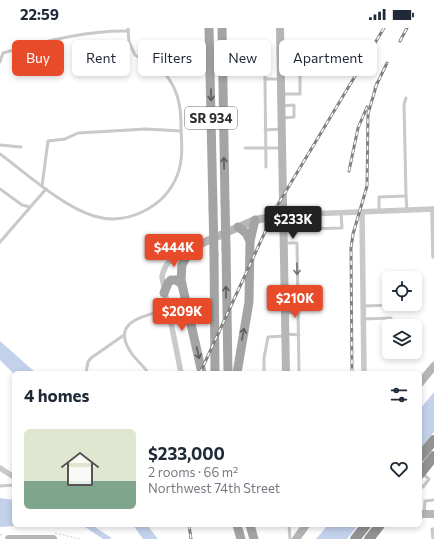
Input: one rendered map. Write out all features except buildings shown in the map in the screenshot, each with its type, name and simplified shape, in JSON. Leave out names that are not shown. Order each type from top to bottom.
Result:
[{"type":"highway","points":[[422,455],[434,440]]},
{"type":"highway","points":[[422,472],[434,456]]},
{"type":"highway","points":[[355,539],[364,527]]},
{"type":"highway","points":[[369,539],[378,527]]},
{"type":"main road","name":"SR 934","points":[[209,28],[216,371]]},
{"type":"main road","name":"SR 934","points":[[222,28],[228,371]]},
{"type":"main road","points":[[280,28],[280,40]]},
{"type":"main road","points":[[280,79],[286,371]]},
{"type":"main road","points":[[202,371],[182,284],[182,265],[190,248],[255,220],[283,215]]},
{"type":"main road","points":[[237,371],[249,298],[250,241],[255,220]]},
{"type":"main road","points":[[238,227],[246,233],[250,241]]},
{"type":"main road","points":[[164,293],[168,282],[171,280],[178,281],[182,284]]},
{"type":"main road","points":[[422,381],[434,366]]},
{"type":"main road","points":[[422,514],[434,514]]},
{"type":"main road","points":[[238,527],[241,539]]},
{"type":"main road","points":[[251,527],[254,539]]},
{"type":"main road","points":[[296,539],[305,527]]},
{"type":"main road","points":[[9,539],[53,539]]},
{"type":"street","points":[[283,215],[434,209],[434,256]]},
{"type":"street","points":[[362,212],[364,371]]},
{"type":"street","points":[[181,371],[162,277],[165,266],[172,258],[190,248]]},
{"type":"street","points":[[0,468],[12,476]]},
{"type":"lane","points":[[0,62],[3,53],[23,47],[106,30],[128,30],[129,42],[135,55],[156,65],[172,84],[180,106],[182,131],[182,149],[176,177],[162,199],[133,216],[112,218],[94,216],[79,210],[46,189],[0,154]]},
{"type":"lane","points":[[265,76],[266,167]]},
{"type":"lane","points":[[281,94],[300,94],[300,76]]},
{"type":"lane","points":[[265,79],[280,79]]},
{"type":"lane","points":[[406,98],[404,104],[407,210]]},
{"type":"lane","points":[[281,106],[294,105],[294,117],[281,118]]},
{"type":"lane","points":[[42,186],[48,140],[65,139],[78,134],[146,129],[182,131]]},
{"type":"lane","points":[[265,130],[281,129]]},
{"type":"lane","points":[[0,145],[21,147]]},
{"type":"lane","points":[[245,148],[282,148]]},
{"type":"lane","points":[[0,189],[22,205],[30,207]]},
{"type":"lane","points":[[0,242],[46,189]]},
{"type":"lane","points":[[379,211],[379,197],[406,196]]},
{"type":"lane","points":[[305,215],[306,229],[342,228],[341,213]]},
{"type":"lane","points":[[284,243],[297,243],[299,371]]},
{"type":"lane","points":[[363,306],[382,306]]},
{"type":"lane","points":[[146,371],[131,352],[124,336],[126,326],[135,320],[168,309]]},
{"type":"lane","points":[[285,313],[298,312]]},
{"type":"lane","points":[[363,319],[391,318]]},
{"type":"lane","points":[[264,371],[264,358],[268,337],[299,335]]},
{"type":"lane","points":[[86,371],[88,362],[91,358],[124,336]]},
{"type":"lane","points":[[422,474],[429,479],[422,484]]},
{"type":"lane","points":[[0,486],[12,485]]},
{"type":"lane","points":[[422,514],[425,500],[434,500]]},
{"type":"lane","points":[[289,527],[290,539]]},
{"type":"lane","points":[[433,539],[432,529],[434,529]]},
{"type":"water","points":[[0,341],[34,371],[12,372],[0,360]]},
{"type":"water","points":[[434,392],[434,432],[422,447],[422,407]]},
{"type":"water","points":[[0,498],[12,500],[12,526],[0,527]]},
{"type":"water","points":[[134,527],[149,527],[158,539],[143,539]]},
{"type":"water","points":[[326,527],[356,527],[347,539],[316,539]]},
{"type":"waterway","points":[[90,527],[108,539]]},
{"type":"railway","points":[[201,371],[277,206],[384,28]]},
{"type":"railway","points":[[400,41],[407,28]]},
{"type":"railway","points":[[375,88],[387,63]]},
{"type":"railway","points":[[352,371],[351,248],[353,234],[367,186],[368,114],[377,83]]},
{"type":"railway","points":[[349,171],[358,128],[367,107]]},
{"type":"railway","points":[[189,527],[191,539]]}]
